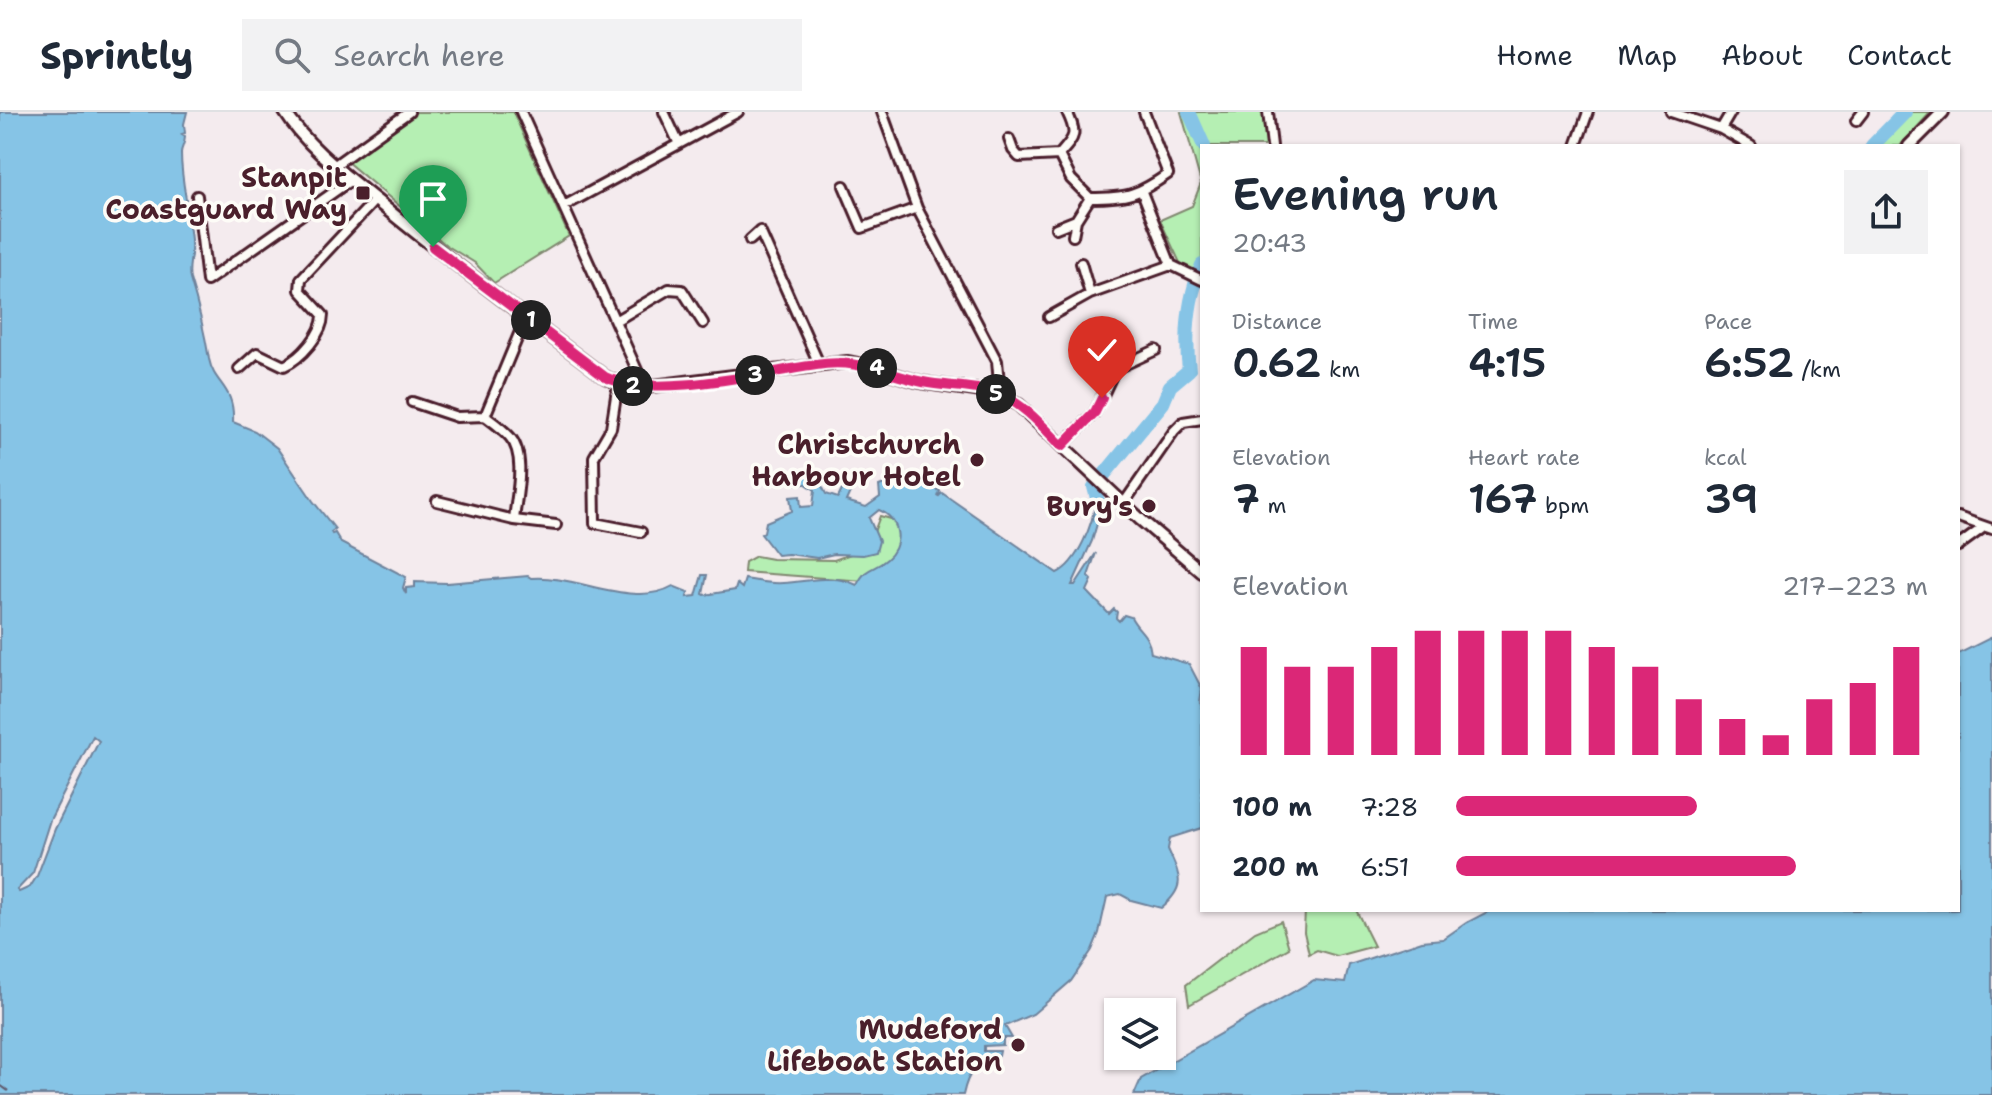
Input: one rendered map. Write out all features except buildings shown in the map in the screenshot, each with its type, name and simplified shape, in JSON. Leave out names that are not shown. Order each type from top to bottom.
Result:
[{"type":"street","points":[[285,112],[293,125],[375,200],[605,377],[618,383],[645,387],[847,362],[924,382],[1000,394],[1019,405],[1200,571]]},
{"type":"street","points":[[335,165],[409,112]]},
{"type":"street","points":[[521,112],[641,379]]},
{"type":"street","points":[[664,112],[679,144]]},
{"type":"street","points":[[564,206],[738,112]]},
{"type":"street","points":[[882,112],[917,208],[991,347],[999,371],[1000,394]]},
{"type":"street","points":[[1009,139],[1019,157],[1059,155],[1074,138],[1075,127],[1067,112]]},
{"type":"street","points":[[1059,155],[1071,179],[1090,198],[1116,198],[1142,192],[1168,174],[1144,112]]},
{"type":"street","points":[[1268,112],[1272,144]]},
{"type":"street","points":[[1577,144],[1588,112]]},
{"type":"street","points":[[1671,112],[1721,129],[1747,144]]},
{"type":"street","points":[[1721,129],[1731,112]]},
{"type":"street","points":[[1856,121],[1863,112]]},
{"type":"street","points":[[1911,144],[1943,112]]},
{"type":"street","points":[[197,196],[207,281],[351,180]]},
{"type":"street","points":[[844,186],[862,228],[917,208]]},
{"type":"street","points":[[1142,192],[1171,265],[1198,279]]},
{"type":"street","points":[[1073,236],[1076,220],[1090,198]]},
{"type":"street","points":[[239,369],[257,353],[284,366],[295,361],[323,326],[323,315],[300,290],[301,279],[375,200]]},
{"type":"street","points":[[1056,228],[1076,220]]},
{"type":"street","points":[[750,240],[760,231],[819,364]]},
{"type":"street","points":[[1081,263],[1090,294]]},
{"type":"street","points":[[1049,317],[1090,294],[1171,265]]},
{"type":"street","points":[[615,321],[669,289],[682,290],[702,321],[692,328]]},
{"type":"street","points":[[485,416],[526,317]]},
{"type":"street","points":[[1062,446],[1095,412],[1115,369],[1156,350]]},
{"type":"street","points":[[618,383],[611,428],[594,457],[595,523],[641,532]]},
{"type":"street","points":[[412,402],[457,417],[485,416],[509,435],[516,447],[518,466],[514,520]]},
{"type":"street","points":[[1124,503],[1174,431],[1183,422],[1200,419]]},
{"type":"street","points":[[437,501],[514,520],[556,525]]},
{"type":"street","points":[[1960,518],[1988,528]]},
{"type":"street","points":[[1960,545],[1988,528]]},
{"type":"green space","points":[[416,112],[513,112],[569,236],[494,283],[475,263],[446,245],[346,161]]},
{"type":"green space","points":[[1181,112],[1265,112],[1269,144],[1200,144],[1200,179]]},
{"type":"green space","points":[[1898,112],[1931,112],[1902,144],[1868,144]]},
{"type":"green space","points":[[1200,186],[1200,273],[1181,265],[1160,220],[1192,206]]},
{"type":"green space","points":[[880,516],[902,522],[902,548],[865,581],[744,572],[745,562],[756,556],[834,560],[868,548]]},
{"type":"green space","points":[[1305,912],[1357,912],[1374,946],[1337,956],[1317,950],[1309,954],[1304,932]]},
{"type":"green space","points":[[1281,921],[1289,948],[1189,1005],[1186,985],[1255,932]]},
{"type":"water","points":[[0,112],[187,112],[181,153],[186,199],[182,208],[189,224],[191,243],[189,276],[209,359],[215,375],[228,393],[233,422],[255,431],[277,448],[335,529],[332,534],[335,533],[341,543],[406,577],[403,588],[406,594],[406,588],[415,587],[415,582],[447,583],[528,576],[622,593],[657,592],[673,586],[688,592],[687,597],[696,596],[702,575],[707,575],[705,595],[735,590],[737,584],[742,588],[745,579],[778,583],[838,579],[857,585],[867,571],[887,559],[896,546],[897,532],[892,519],[879,510],[869,518],[879,541],[876,552],[863,555],[834,554],[817,558],[777,555],[761,534],[766,522],[792,511],[790,497],[800,496],[801,507],[813,506],[815,490],[806,484],[797,484],[812,466],[826,494],[838,498],[844,486],[851,490],[846,501],[866,507],[880,497],[879,486],[895,480],[914,487],[919,481],[940,491],[938,497],[942,493],[1057,573],[1078,552],[1088,531],[1095,501],[1090,483],[1104,500],[1092,541],[1072,585],[1096,553],[1088,576],[1092,580],[1087,591],[1109,614],[1114,609],[1119,621],[1124,615],[1131,617],[1146,637],[1151,653],[1189,664],[1200,685],[1200,829],[1170,838],[1168,849],[1179,880],[1170,900],[1161,908],[1120,894],[1107,897],[1092,950],[1071,981],[1033,1014],[1005,1026],[1012,1038],[1003,1038],[1003,1045],[984,1046],[984,1051],[1000,1051],[999,1056],[984,1061],[974,1069],[963,1095],[0,1095]],"holes":[[[93,736],[99,741],[55,829],[37,876],[30,887],[19,892],[17,890],[33,873],[50,820]]]},
{"type":"water","points":[[1992,637],[1992,1095],[1134,1095],[1141,1079],[1157,1070],[1176,1070],[1176,1059],[1314,980],[1345,983],[1349,965],[1422,941],[1443,939],[1487,912],[1960,912],[1960,653]]},
{"type":"waterway","points":[[1189,112],[1203,144]]},
{"type":"waterway","points":[[1874,144],[1905,112]]},
{"type":"waterway","points":[[1098,502],[1094,487],[1163,403],[1170,386],[1189,370],[1189,317],[1200,271]]},
{"type":"ferry route","points":[[0,1085],[14,1095]]},
{"type":"place","name":"Stanpit Coastguard Way","points":[[363,193]]},
{"type":"place","name":"Christchurch Harbour Hotel","points":[[977,460]]},
{"type":"place","name":"Bury's","points":[[1149,506]]},
{"type":"place","name":"Mudeford Lifeboat Station","points":[[1018,1045]]},
{"type":"route","points":[[433,247],[605,377],[631,386],[719,380],[847,362],[924,382],[1000,394],[1019,405],[1062,446],[1095,412],[1102,398]]}]
